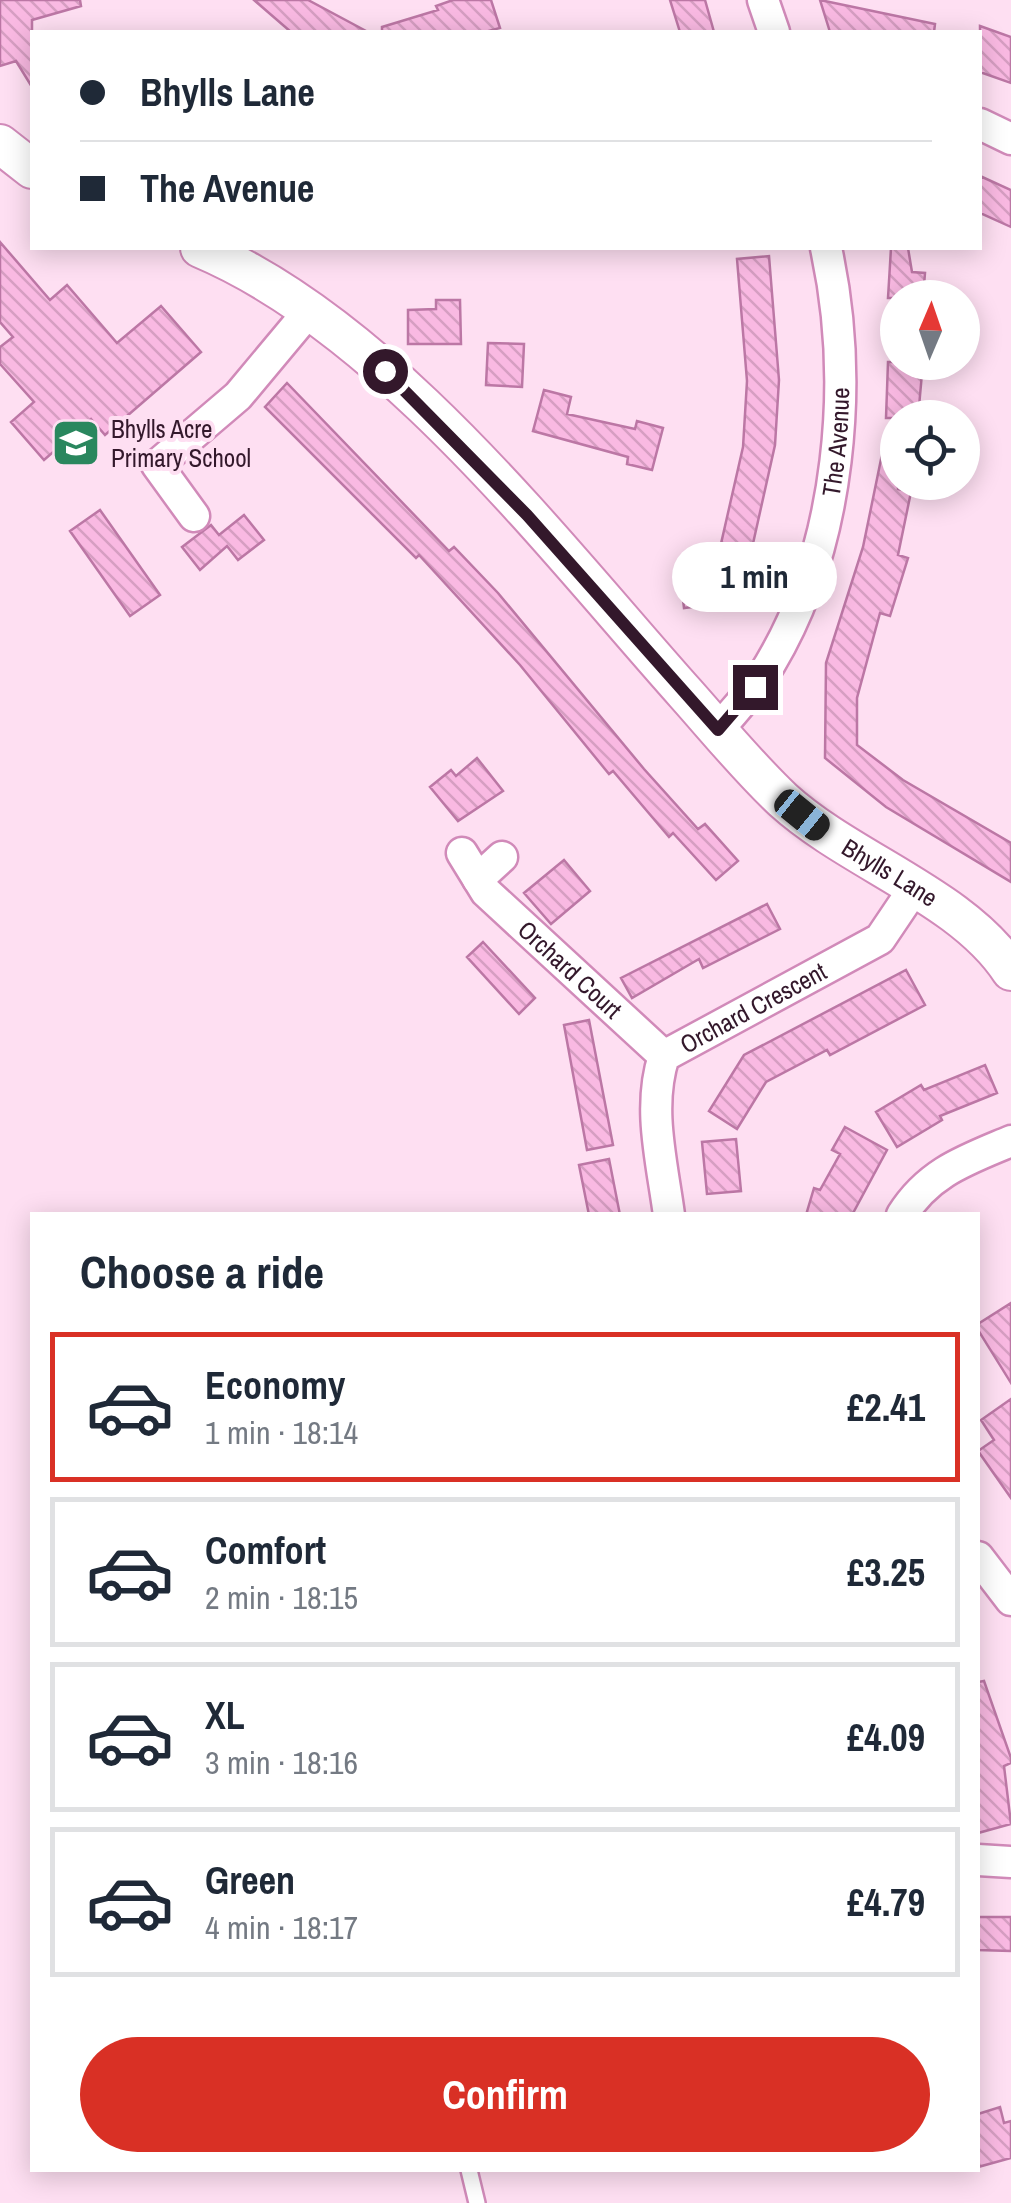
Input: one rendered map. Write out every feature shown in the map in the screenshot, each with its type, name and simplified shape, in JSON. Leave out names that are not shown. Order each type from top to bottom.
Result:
[{"type":"street","points":[[763,0],[773,30]]},
{"type":"street","points":[[982,125],[1011,139]]},
{"type":"street","points":[[0,144],[30,167]]},
{"type":"street","name":"Bhylls Lane","points":[[205,250],[229,260],[363,350],[430,413],[785,802],[976,930],[1011,972]]},
{"type":"street","name":"The Avenue","points":[[718,730],[755,687],[786,633],[824,517],[841,392],[835,287],[826,250]]},
{"type":"street","points":[[194,516],[157,465],[238,396],[309,311]]},
{"type":"street","name":"Orchard Court","points":[[462,853],[486,892],[664,1056]]},
{"type":"street","points":[[478,879],[502,858]]},
{"type":"street","name":"Orchard Crescent","points":[[668,1212],[655,1114],[656,1078],[664,1056],[880,939],[913,890]]},
{"type":"street","points":[[904,1212],[916,1193],[940,1171],[1011,1141]]},
{"type":"street","points":[[980,1560],[1011,1600]]},
{"type":"street","points":[[980,1860],[1011,1862]]},
{"type":"lane","points":[[469,2172],[477,2203]]},
{"type":"building","points":[[0,0],[80,0],[81,6],[32,20],[30,84],[16,61],[0,66]]},
{"type":"building","points":[[254,0],[308,0],[364,30],[289,30]]},
{"type":"building","points":[[453,0],[491,0],[500,28],[382,30],[438,10],[436,6]]},
{"type":"building","points":[[670,0],[705,0],[713,30],[679,30]]},
{"type":"building","points":[[820,0],[935,24],[934,30],[829,30]]},
{"type":"building","points":[[980,26],[1011,37],[1011,83],[982,73]]},
{"type":"building","points":[[982,177],[1011,190],[1011,227],[982,214]]},
{"type":"building","points":[[0,242],[50,300],[67,285],[117,343],[161,306],[201,352],[105,435],[91,419],[44,460],[11,422],[34,402],[0,364],[0,347],[13,337],[0,322]]},
{"type":"building","points":[[891,250],[908,250],[912,272],[925,273],[924,280],[889,280]]},
{"type":"building","points":[[769,256],[779,380],[775,445],[750,557],[741,555],[746,600],[684,608],[680,574],[715,570],[743,447],[747,381],[737,259]]},
{"type":"building","points":[[436,300],[460,300],[461,344],[408,344],[408,310],[436,309]]},
{"type":"building","points":[[488,343],[524,344],[522,387],[486,385]]},
{"type":"building","points":[[887,380],[921,380],[920,400],[887,400]]},
{"type":"building","points":[[287,383],[449,551],[454,547],[498,593],[644,769],[698,829],[705,824],[738,861],[716,880],[673,833],[669,837],[613,771],[609,774],[520,665],[419,555],[416,558],[265,407]]},
{"type":"building","points":[[544,390],[571,397],[567,414],[635,429],[637,421],[663,428],[652,470],[627,464],[628,457],[533,431]]},
{"type":"building","points":[[880,464],[880,500],[909,500],[898,555],[908,558],[890,616],[880,613],[857,698],[857,745],[903,780],[1011,843],[1011,882],[886,807],[825,758],[826,663],[863,547]]},
{"type":"building","points":[[100,510],[160,595],[130,616],[70,531]]},
{"type":"building","points":[[244,515],[264,540],[238,560],[227,546],[200,570],[182,547],[211,525],[219,535]]},
{"type":"building","points":[[477,758],[503,791],[458,821],[430,787],[451,770],[456,776]]},
{"type":"building","points":[[564,860],[590,891],[551,924],[524,893]]},
{"type":"building","points":[[767,904],[780,929],[703,968],[699,959],[632,998],[621,978]]},
{"type":"building","points":[[483,942],[535,998],[519,1014],[467,957]]},
{"type":"building","points":[[906,970],[925,1005],[830,1055],[827,1050],[766,1082],[737,1129],[709,1111],[744,1055]]},
{"type":"building","points":[[589,1020],[613,1145],[587,1150],[564,1025]]},
{"type":"building","points":[[985,1065],[997,1093],[940,1116],[942,1120],[897,1147],[876,1112],[921,1085],[924,1090]]},
{"type":"building","points":[[845,1127],[887,1150],[854,1212],[807,1212],[814,1188],[820,1190],[840,1154],[832,1150]]},
{"type":"building","points":[[736,1139],[741,1191],[707,1194],[702,1142]]},
{"type":"building","points":[[609,1159],[619,1212],[588,1212],[579,1165]]},
{"type":"building","points":[[1011,1303],[1011,1383],[980,1333],[980,1323]]},
{"type":"building","points":[[1011,1399],[1011,1498],[980,1454],[980,1450],[994,1440],[981,1420]]},
{"type":"building","points":[[984,1681],[1011,1758],[1011,1763],[1004,1766],[1011,1824],[980,1832],[980,1682]]},
{"type":"building","points":[[980,1917],[1011,1917],[1011,1951],[980,1950]]},
{"type":"building","points":[[1000,2107],[1004,2123],[1011,2121],[1011,2158],[980,2166],[980,2113]]},
{"type":"place","name":"Bhylls Acre Primary School","points":[[76,443]]},
{"type":"route","points":[[385,371],[527,515],[718,730],[755,687]]}]
